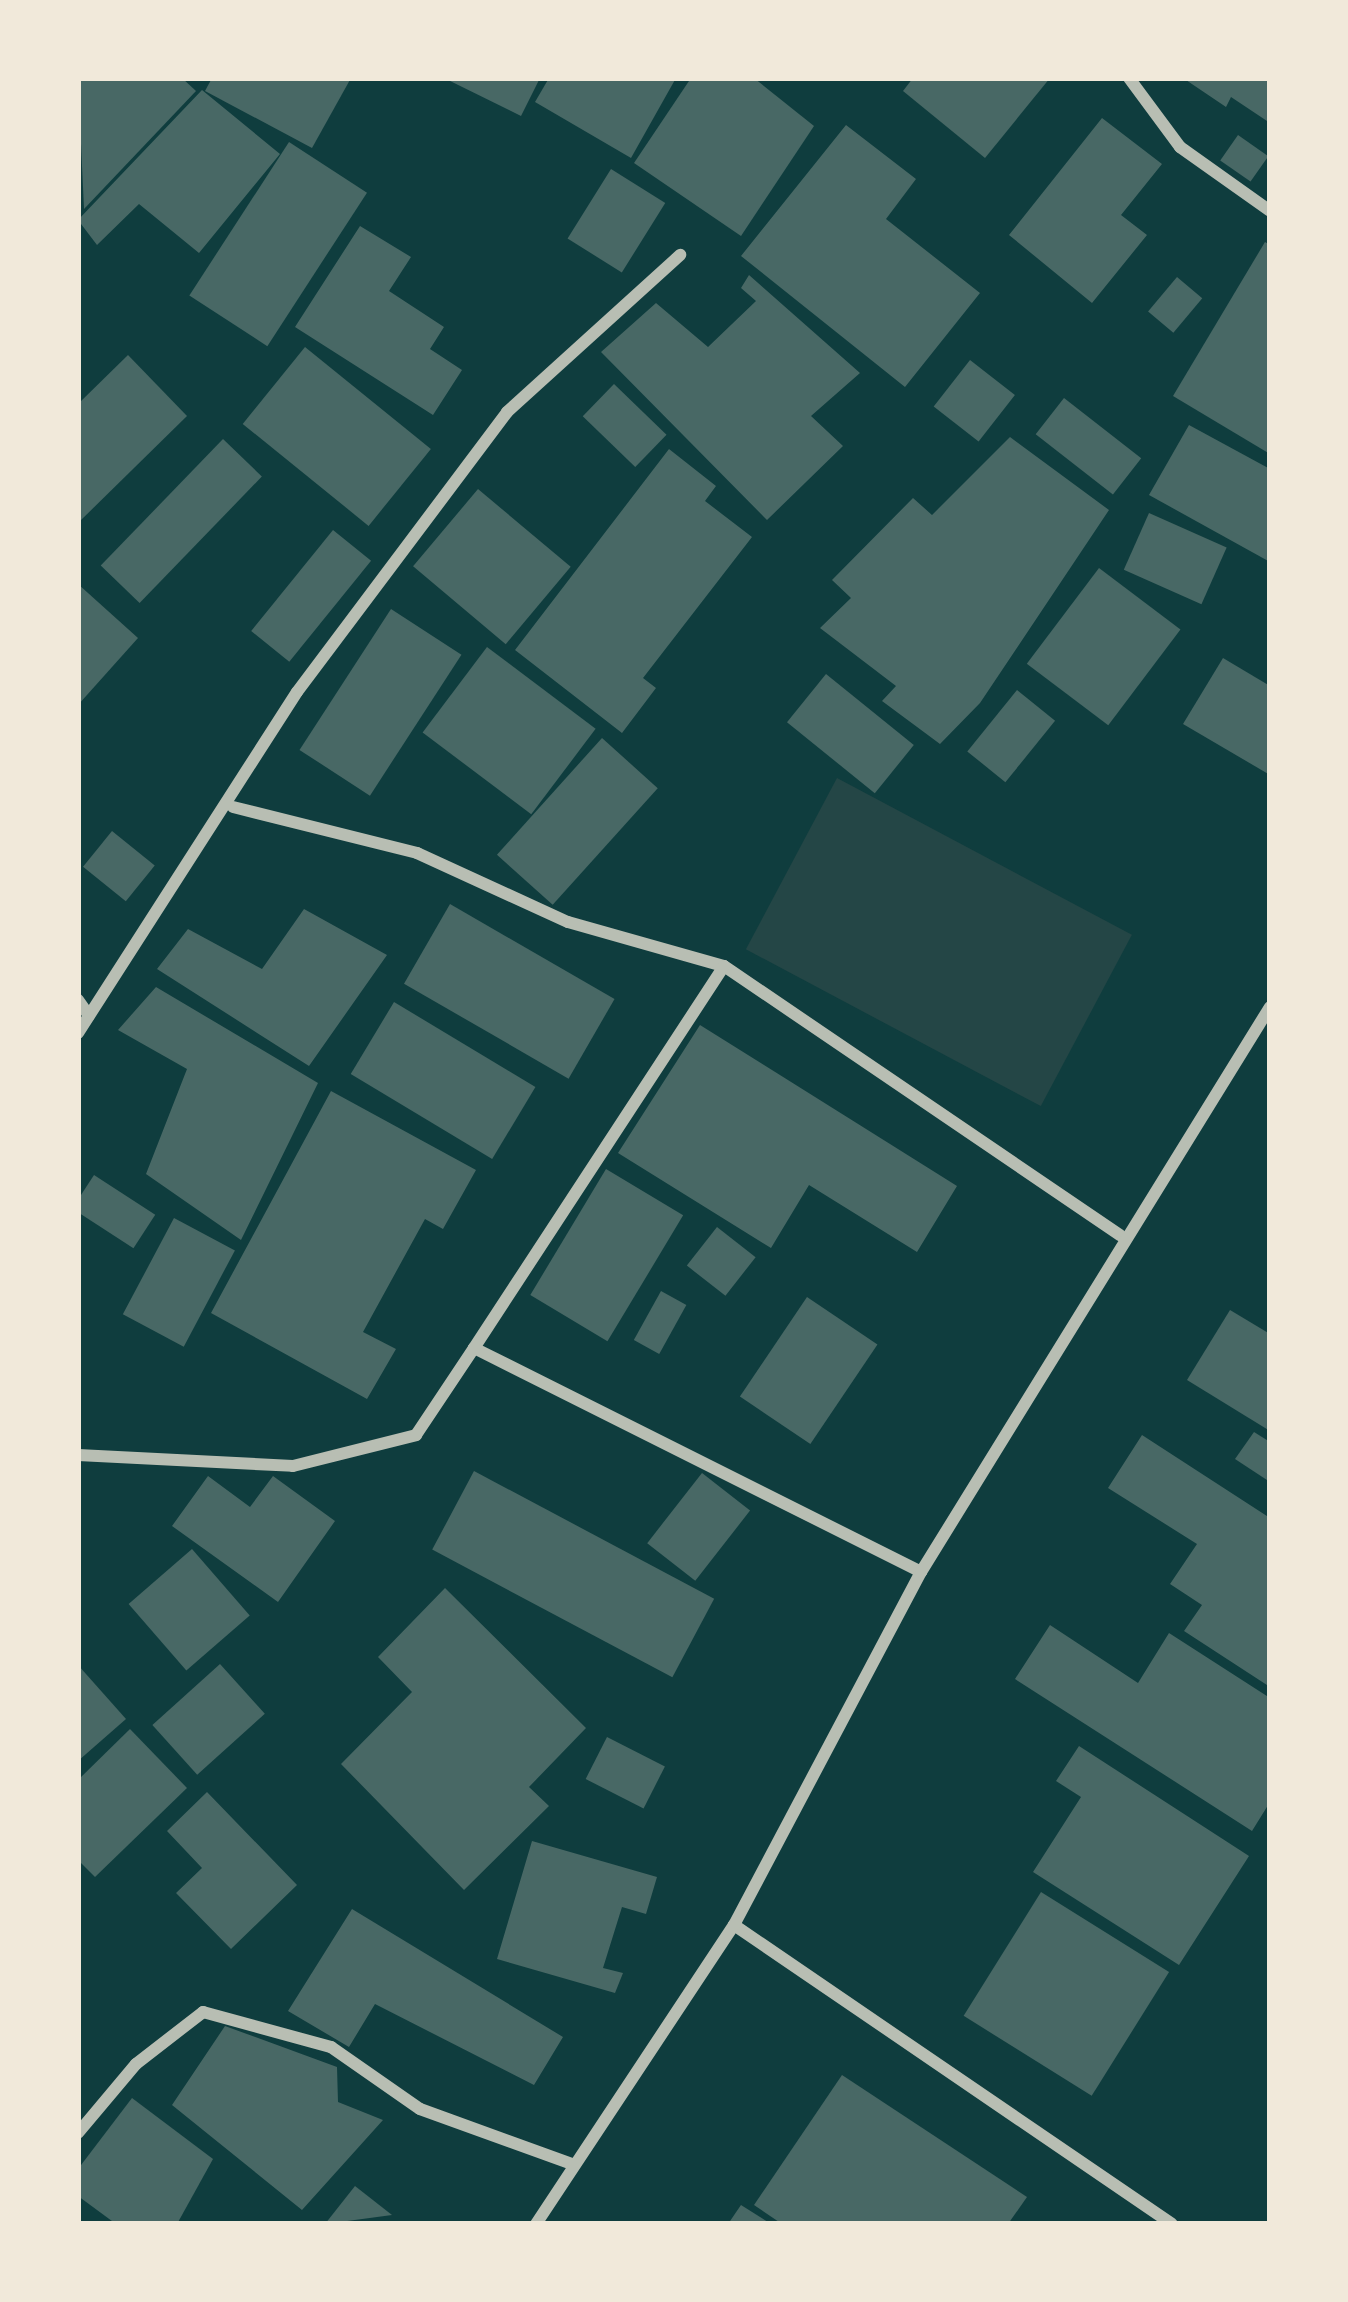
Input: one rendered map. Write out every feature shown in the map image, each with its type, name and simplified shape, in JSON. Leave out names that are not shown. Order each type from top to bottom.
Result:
[{"type":"street","points":[[1130,78],[1180,147],[1270,211]]},
{"type":"street","points":[[78,1033],[233,807],[297,692],[507,412],[680,255]]},
{"type":"street","points":[[233,807],[417,853],[568,922],[724,966],[1120,1235]]},
{"type":"street","points":[[78,1456],[293,1466],[416,1435],[724,966]]},
{"type":"street","points":[[78,1000],[89,1016]]},
{"type":"street","points":[[536,2224],[734,1925],[921,1572],[1120,1235],[1270,1007]]},
{"type":"street","points":[[474,1348],[921,1572]]},
{"type":"street","points":[[734,1925],[1172,2224]]},
{"type":"street","points":[[78,2133],[136,2064],[203,2012],[331,2047],[420,2109],[572,2164]]},
{"type":"shaded area","points":[[837,778],[1132,935],[1041,1106],[746,949]]},
{"type":"building","points":[[78,78],[182,78],[196,91],[84,209]]},
{"type":"building","points":[[212,78],[351,78],[312,148],[205,91]]},
{"type":"building","points":[[444,78],[540,78],[521,116]]},
{"type":"building","points":[[549,78],[676,78],[631,158],[535,102]]},
{"type":"building","points":[[691,78],[754,78],[814,126],[741,236],[634,163]]},
{"type":"building","points":[[913,78],[1050,78],[985,158],[903,91]]},
{"type":"building","points":[[1183,78],[1270,78],[1270,123],[1231,97],[1226,107]]},
{"type":"building","points":[[202,90],[280,154],[199,253],[139,204],[97,245],[78,220]]},
{"type":"building","points":[[1102,118],[1162,164],[1121,215],[1147,235],[1092,303],[1009,235]]},
{"type":"building","points":[[846,125],[916,179],[886,219],[980,293],[905,387],[741,256]]},
{"type":"building","points":[[1238,135],[1268,156],[1251,182],[1220,160]]},
{"type":"building","points":[[289,142],[367,193],[267,346],[189,295]]},
{"type":"building","points":[[611,169],[665,203],[622,272],[568,239]]},
{"type":"building","points":[[360,226],[411,257],[389,291],[444,327],[430,349],[462,370],[433,415],[295,327]]},
{"type":"building","points":[[1265,242],[1270,245],[1270,454],[1173,396]]},
{"type":"building","points":[[749,275],[860,373],[811,416],[843,446],[767,520],[601,352],[656,303],[708,347],[756,301],[741,288]]},
{"type":"building","points":[[1177,277],[1202,298],[1173,333],[1148,311]]},
{"type":"building","points":[[305,347],[431,449],[369,526],[243,424]]},
{"type":"building","points":[[128,355],[187,416],[78,523],[78,404]]},
{"type":"building","points":[[970,360],[1015,395],[979,442],[934,406]]},
{"type":"building","points":[[614,384],[667,435],[635,467],[583,416]]},
{"type":"building","points":[[1064,398],[1141,458],[1113,495],[1036,434]]},
{"type":"building","points":[[1189,425],[1270,469],[1270,562],[1149,495]]},
{"type":"building","points":[[1010,437],[1109,510],[980,703],[940,744],[882,701],[896,686],[820,628],[851,598],[832,580],[913,498],[932,515]]},
{"type":"building","points":[[223,439],[262,477],[140,603],[101,566]]},
{"type":"building","points":[[669,449],[716,486],[705,501],[752,537],[643,678],[656,688],[622,733],[515,650]]},
{"type":"building","points":[[478,489],[571,567],[506,644],[413,566]]},
{"type":"building","points":[[1149,513],[1227,548],[1201,604],[1124,570]]},
{"type":"building","points":[[333,530],[371,561],[289,662],[251,631]]},
{"type":"building","points":[[1099,568],[1180,629],[1108,725],[1027,664]]},
{"type":"building","points":[[78,584],[138,638],[78,705]]},
{"type":"building","points":[[391,609],[461,655],[370,796],[300,750]]},
{"type":"building","points":[[487,647],[596,729],[531,814],[423,732]]},
{"type":"building","points":[[1223,658],[1270,686],[1270,775],[1183,724]]},
{"type":"building","points":[[826,674],[914,745],[875,793],[787,722]]},
{"type":"building","points":[[1017,690],[1055,721],[1005,782],[967,751]]},
{"type":"building","points":[[602,738],[658,788],[553,905],[497,855]]},
{"type":"building","points":[[112,831],[155,866],[126,901],[83,867]]},
{"type":"building","points":[[450,904],[615,999],[569,1079],[404,984]]},
{"type":"building","points":[[304,909],[387,955],[309,1066],[157,969],[188,929],[262,969]]},
{"type":"building","points":[[156,987],[318,1083],[241,1240],[146,1174],[187,1069],[118,1030]]},
{"type":"building","points":[[394,1002],[535,1087],[492,1159],[351,1074]]},
{"type":"building","points":[[700,1025],[957,1186],[917,1252],[809,1185],[771,1248],[618,1153]]},
{"type":"building","points":[[331,1091],[476,1170],[443,1229],[425,1219],[363,1332],[396,1349],[367,1399],[211,1313]]},
{"type":"building","points":[[606,1169],[683,1215],[607,1341],[530,1295]]},
{"type":"building","points":[[94,1175],[155,1215],[133,1248],[78,1212],[78,1200]]},
{"type":"building","points":[[174,1218],[235,1250],[184,1347],[123,1314]]},
{"type":"building","points":[[717,1227],[756,1257],[725,1296],[687,1266]]},
{"type":"building","points":[[661,1291],[686,1305],[659,1354],[634,1340]]},
{"type":"building","points":[[807,1297],[877,1345],[810,1444],[740,1396]]},
{"type":"building","points":[[1230,1310],[1270,1334],[1270,1431],[1187,1380]]},
{"type":"building","points":[[1254,1432],[1270,1442],[1270,1482],[1235,1459]]},
{"type":"building","points":[[1142,1435],[1270,1518],[1270,1687],[1184,1631],[1202,1605],[1170,1584],[1197,1544],[1108,1488]]},
{"type":"building","points":[[474,1471],[714,1599],[672,1677],[432,1550]]},
{"type":"building","points":[[702,1473],[750,1511],[695,1581],[647,1543]]},
{"type":"building","points":[[208,1476],[250,1507],[273,1476],[335,1521],[278,1602],[172,1526]]},
{"type":"building","points":[[192,1549],[250,1615],[186,1671],[129,1604]]},
{"type":"building","points":[[445,1588],[586,1728],[529,1787],[549,1806],[464,1890],[341,1764],[412,1692],[378,1657]]},
{"type":"building","points":[[1050,1625],[1138,1683],[1169,1633],[1270,1698],[1270,1802],[1252,1831],[1015,1679]]},
{"type":"building","points":[[220,1664],[265,1714],[197,1775],[152,1725]]},
{"type":"building","points":[[78,1665],[126,1719],[78,1761]]},
{"type":"building","points":[[130,1729],[187,1788],[95,1877],[78,1860],[78,1780]]},
{"type":"building","points":[[607,1737],[665,1767],[644,1808],[586,1779]]},
{"type":"building","points":[[1079,1746],[1249,1856],[1179,1965],[1033,1872],[1081,1797],[1056,1781]]},
{"type":"building","points":[[207,1792],[297,1885],[231,1949],[176,1893],[202,1868],[167,1831]]},
{"type":"building","points":[[532,1841],[657,1877],[646,1914],[622,1907],[603,1968],[623,1973],[615,1993],[497,1959]]},
{"type":"building","points":[[1041,1892],[1169,1972],[1092,2096],[964,2016]]},
{"type":"building","points":[[352,1909],[563,2037],[534,2085],[375,2004],[349,2047],[288,2011]]},
{"type":"building","points":[[225,2026],[337,2067],[338,2102],[383,2120],[302,2210],[172,2105]]},
{"type":"building","points":[[842,2075],[1027,2197],[1008,2224],[782,2224],[754,2205]]},
{"type":"building","points":[[132,2098],[213,2159],[177,2224],[116,2224],[78,2196],[78,2169]]},
{"type":"building","points":[[355,2186],[392,2215],[325,2224]]},
{"type":"building","points":[[741,2205],[771,2224],[728,2224]]}]
